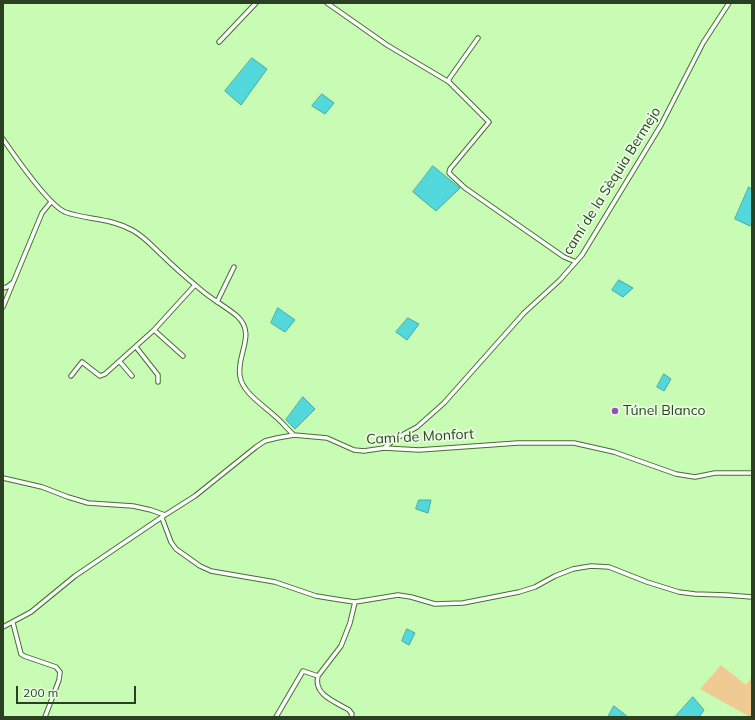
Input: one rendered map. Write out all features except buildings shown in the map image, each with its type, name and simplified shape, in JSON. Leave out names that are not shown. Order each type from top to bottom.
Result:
[{"type":"street","points":[[219,42],[256,3]]},
{"type":"street","points":[[327,3],[387,45],[449,82],[489,122],[450,169],[449,173],[465,188],[539,240],[564,257],[576,262]]},
{"type":"street","name":"camí de la Sèquia Bermejo","points":[[384,448],[395,439],[417,427],[444,403],[524,313],[560,280],[582,255],[661,125],[702,43],[729,3]]},
{"type":"street","points":[[449,82],[478,38]]},
{"type":"street","points":[[3,139],[51,202],[65,212],[109,221],[131,229],[144,237],[195,284],[237,316],[243,323],[246,331],[240,366],[240,376],[243,384],[251,395],[278,418],[294,435]]},
{"type":"street","points":[[3,307],[42,213],[51,202]]},
{"type":"street","points":[[217,302],[234,267]]},
{"type":"street","points":[[3,288],[14,282]]},
{"type":"street","points":[[71,376],[82,362],[100,376],[106,374],[154,330],[195,284]]},
{"type":"street","points":[[154,330],[183,356]]},
{"type":"street","points":[[136,347],[158,375],[158,382]]},
{"type":"street","points":[[120,362],[132,376]]},
{"type":"street","name":"Camí de Monfort","points":[[3,627],[31,612],[75,576],[195,496],[256,447],[265,441],[277,438],[294,435],[327,438],[354,450],[364,451],[384,448],[418,450],[504,444],[574,443],[614,452],[686,477],[724,472],[752,473]]},
{"type":"street","points":[[3,478],[42,487],[88,503],[133,506],[151,510],[163,516],[171,542],[176,549],[200,566],[211,571],[275,582],[316,596],[355,602],[398,595],[435,604],[463,603],[519,592],[535,587],[556,576],[591,566],[609,567],[647,582],[680,592],[752,597]]},
{"type":"street","points":[[355,602],[350,623],[341,646],[318,676],[316,682],[318,690],[356,717]]},
{"type":"street","points":[[13,623],[21,654],[56,668],[60,672],[59,680],[45,717]]},
{"type":"street","points":[[276,717],[303,671],[318,676]]},
{"type":"shaded area","points":[[721,665],[746,685],[752,677],[752,717],[700,689]]},
{"type":"water","points":[[252,58],[267,69],[241,105],[225,91]]},
{"type":"water","points":[[322,94],[334,103],[325,114],[312,106]]},
{"type":"water","points":[[433,166],[460,188],[436,211],[413,192]]},
{"type":"water","points":[[749,187],[752,190],[752,222],[750,226],[735,219]]},
{"type":"water","points":[[619,280],[633,288],[623,297],[612,290]]},
{"type":"water","points":[[278,308],[295,320],[285,332],[271,323]]},
{"type":"water","points":[[408,318],[419,324],[407,340],[396,332]]},
{"type":"water","points":[[664,374],[671,379],[664,391],[657,387]]},
{"type":"water","points":[[303,397],[315,409],[295,429],[286,420]]},
{"type":"water","points":[[419,500],[431,500],[428,513],[416,509]]},
{"type":"water","points":[[407,629],[415,633],[409,645],[402,641]]},
{"type":"water","points":[[693,697],[704,710],[699,717],[675,717]]},
{"type":"water","points":[[614,706],[628,717],[608,717]]},
{"type":"place","name":"Túnel Blanco","points":[[615,411]]}]
